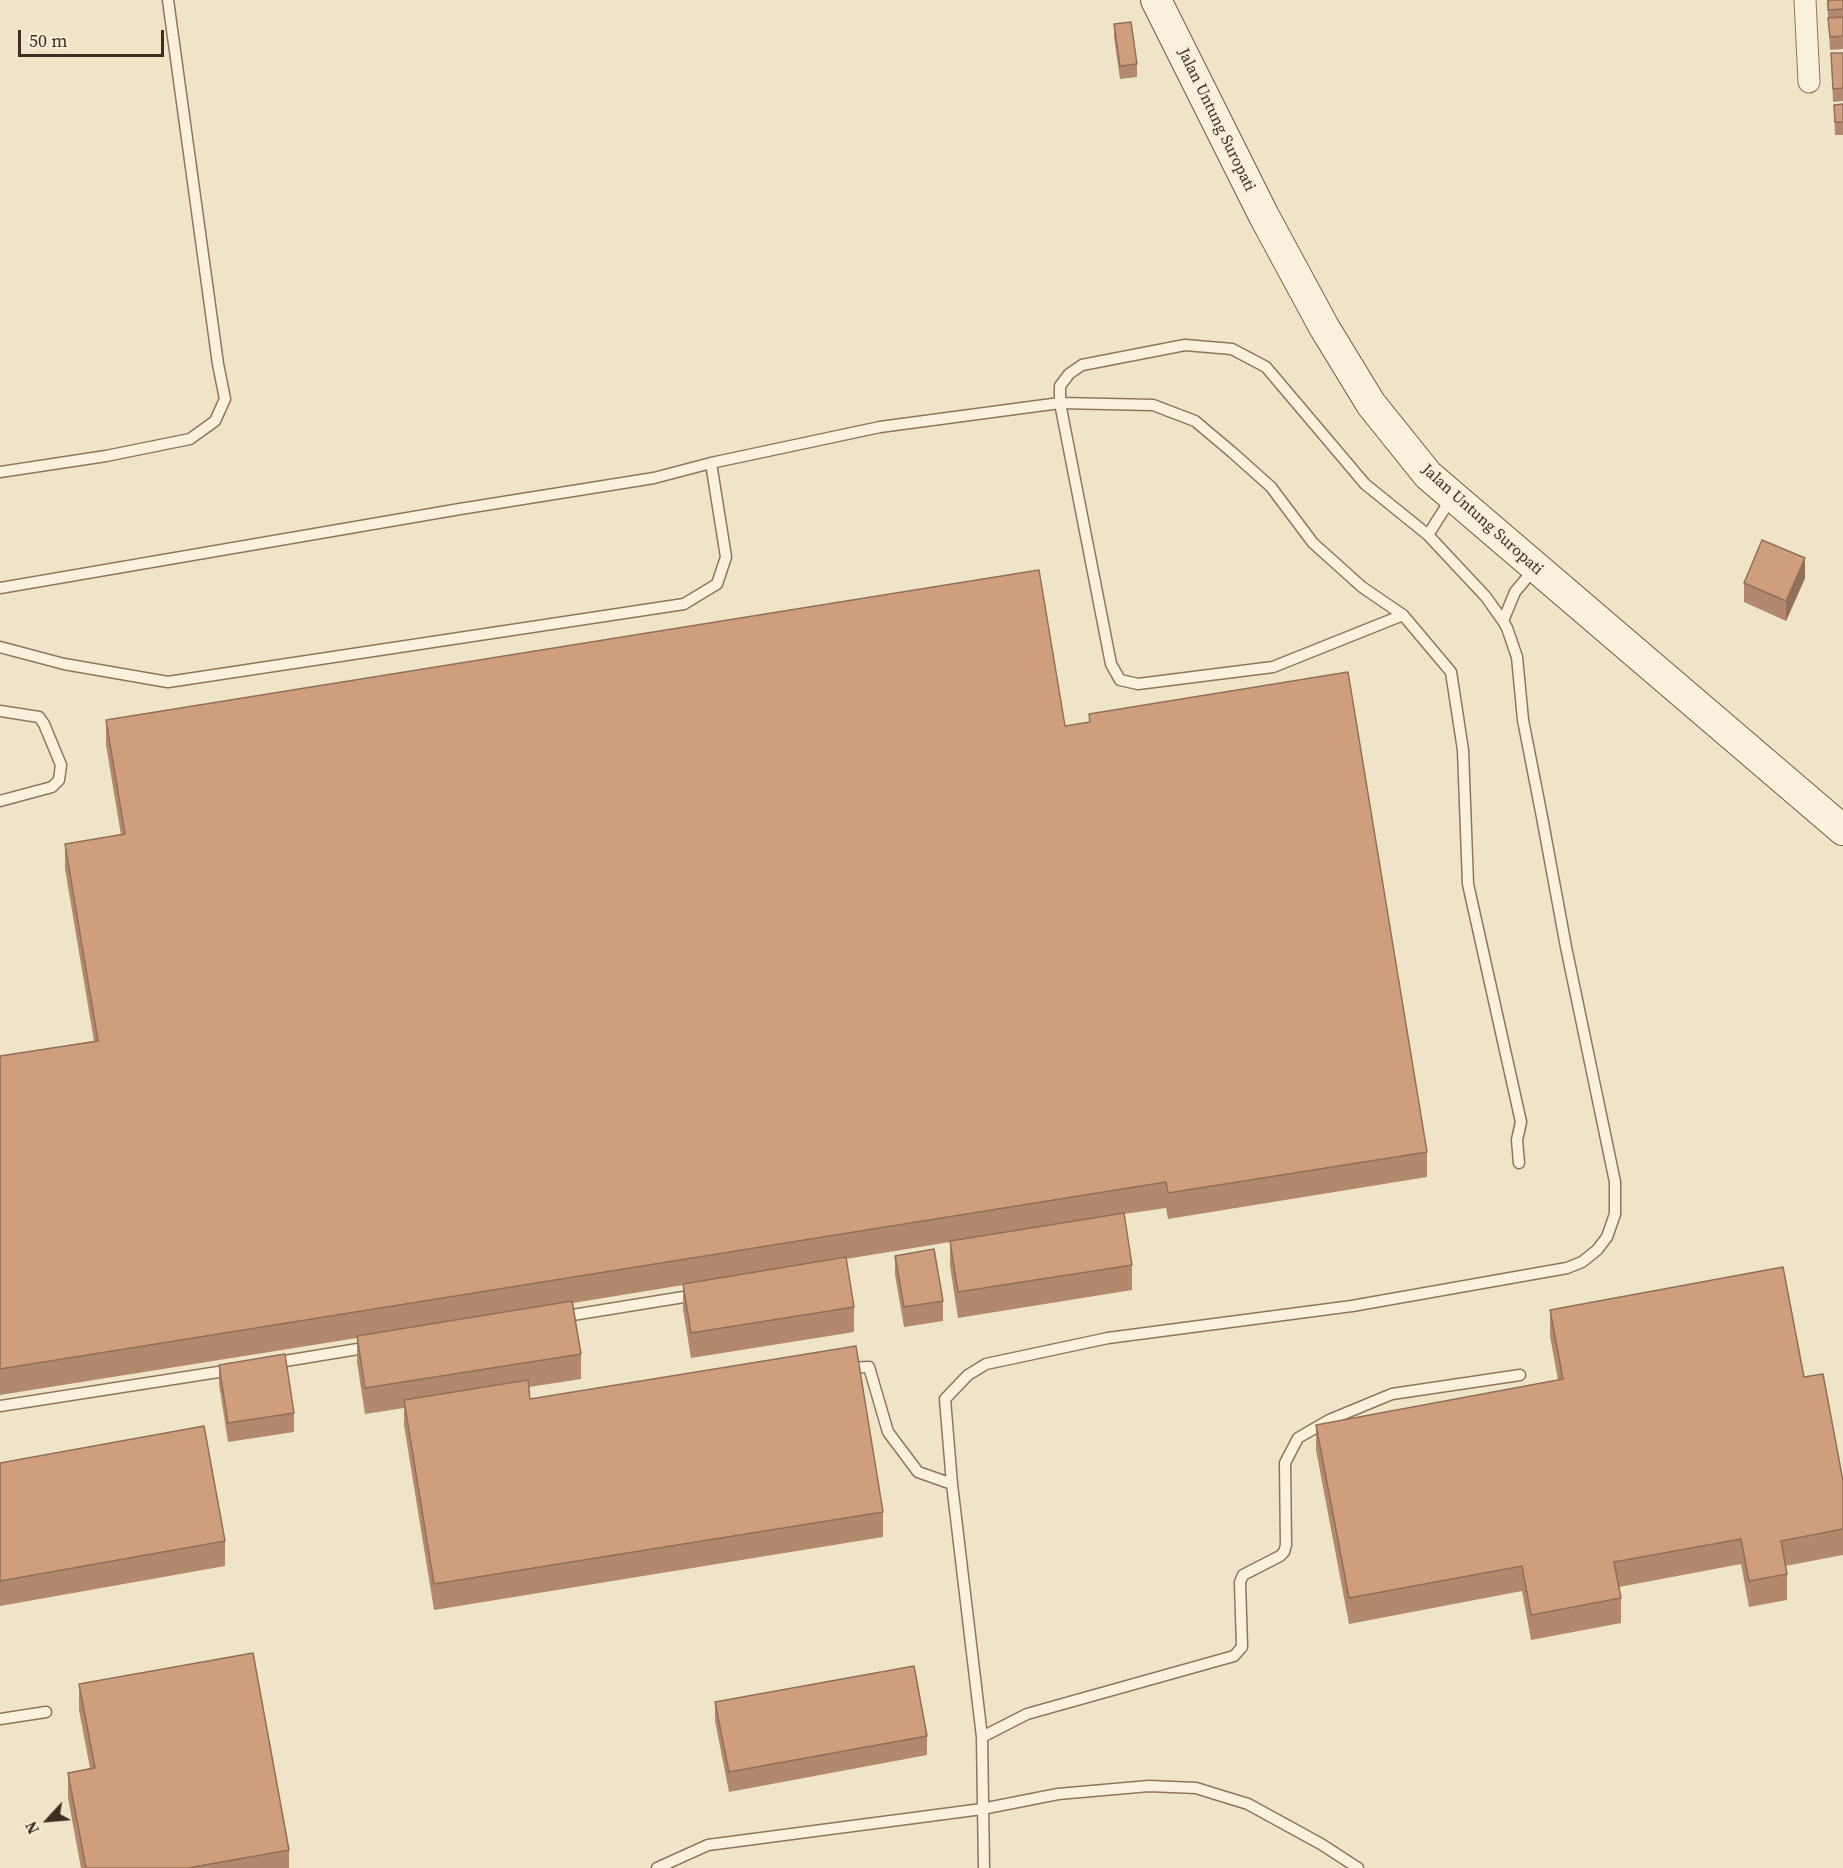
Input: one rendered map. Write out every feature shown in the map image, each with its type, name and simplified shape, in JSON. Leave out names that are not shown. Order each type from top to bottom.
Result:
[{"type":"main road","name":"Jalan Untung Suropati","points":[[1156,0],[1264,216],[1323,327],[1371,404],[1428,476],[1843,830]]},
{"type":"street","points":[[1805,0],[1809,82]]},
{"type":"lane","points":[[0,472],[106,456],[190,439],[215,421],[225,399],[218,364],[168,0]]},
{"type":"lane","points":[[984,1868],[982,1737],[952,1484],[945,1399],[968,1376],[986,1364],[1108,1338],[1352,1306],[1551,1271],[1582,1262],[1607,1237],[1615,1214],[1615,1182],[1566,947],[1525,730],[1517,657],[1503,621],[1486,597],[1428,535],[1365,484],[1266,367],[1232,349],[1185,345],[1082,365],[1069,374],[1060,386],[1060,403],[1111,664],[1120,680],[1138,684],[1273,667],[1403,615]]},
{"type":"lane","points":[[0,588],[654,478],[711,463],[880,426],[1060,403],[1153,405],[1195,421],[1271,487],[1313,543],[1362,587],[1403,615],[1451,672],[1464,750],[1468,884],[1521,1122],[1517,1140],[1519,1163]]},
{"type":"lane","points":[[0,647],[64,664],[168,682],[684,604],[717,584],[726,557],[711,463]]},
{"type":"lane","points":[[1428,535],[1452,496]]},
{"type":"lane","points":[[1503,621],[1515,592],[1535,567]]},
{"type":"lane","points":[[0,711],[39,717],[61,765],[59,780],[52,787],[0,801]]},
{"type":"lane","points":[[544,1320],[710,1293]]},
{"type":"lane","points":[[260,1365],[379,1346]]},
{"type":"lane","points":[[835,1370],[869,1367],[888,1432],[918,1472],[952,1484]]},
{"type":"lane","points":[[0,1406],[237,1369]]},
{"type":"lane","points":[[982,1737],[1027,1714],[1234,1656],[1242,1647],[1240,1582],[1243,1575],[1284,1552],[1286,1545],[1285,1463],[1298,1438],[1329,1420],[1392,1394],[1520,1375]]},
{"type":"lane","points":[[0,1719],[45,1712]]},
{"type":"lane","points":[[657,1868],[708,1845],[982,1809],[1058,1794],[1149,1786],[1196,1788],[1248,1804],[1321,1844],[1358,1868]]},
{"type":"building","points":[[1828,0],[1843,0],[1843,9],[1828,10]]},
{"type":"building","points":[[1843,17],[1843,36],[1830,37],[1828,18]]},
{"type":"building","points":[[1131,22],[1137,64],[1120,66],[1114,24]]},
{"type":"building","points":[[1831,53],[1843,53],[1843,88],[1833,89]]},
{"type":"building","points":[[1843,104],[1843,122],[1835,122],[1834,105]]},
{"type":"building","points":[[1762,540],[1805,558],[1786,601],[1744,583]]},
{"type":"building","points":[[1039,570],[1065,726],[1090,722],[1089,714],[1348,672],[1427,1152],[1168,1193],[1166,1182],[0,1369],[0,1056],[98,1041],[65,844],[125,834],[106,720]]},
{"type":"building","points":[[1124,1213],[1132,1265],[958,1292],[950,1241]]},
{"type":"building","points":[[934,1249],[943,1301],[904,1307],[895,1256]]},
{"type":"building","points":[[846,1257],[854,1307],[691,1333],[683,1284]]},
{"type":"building","points":[[1783,1267],[1804,1377],[1823,1374],[1843,1481],[1843,1529],[1781,1541],[1787,1574],[1749,1581],[1741,1539],[1614,1562],[1621,1598],[1531,1615],[1522,1566],[1349,1598],[1316,1425],[1563,1379],[1550,1310]]},
{"type":"building","points":[[572,1301],[581,1354],[365,1388],[357,1336]]},
{"type":"building","points":[[856,1346],[883,1512],[434,1584],[404,1400],[528,1380],[530,1399]]},
{"type":"building","points":[[285,1354],[294,1413],[228,1423],[219,1365]]},
{"type":"building","points":[[204,1426],[225,1541],[0,1581],[0,1463]]},
{"type":"building","points":[[253,1653],[289,1850],[188,1868],[86,1868],[68,1773],[95,1768],[79,1684]]},
{"type":"building","points":[[914,1666],[927,1736],[729,1772],[715,1702]]}]
